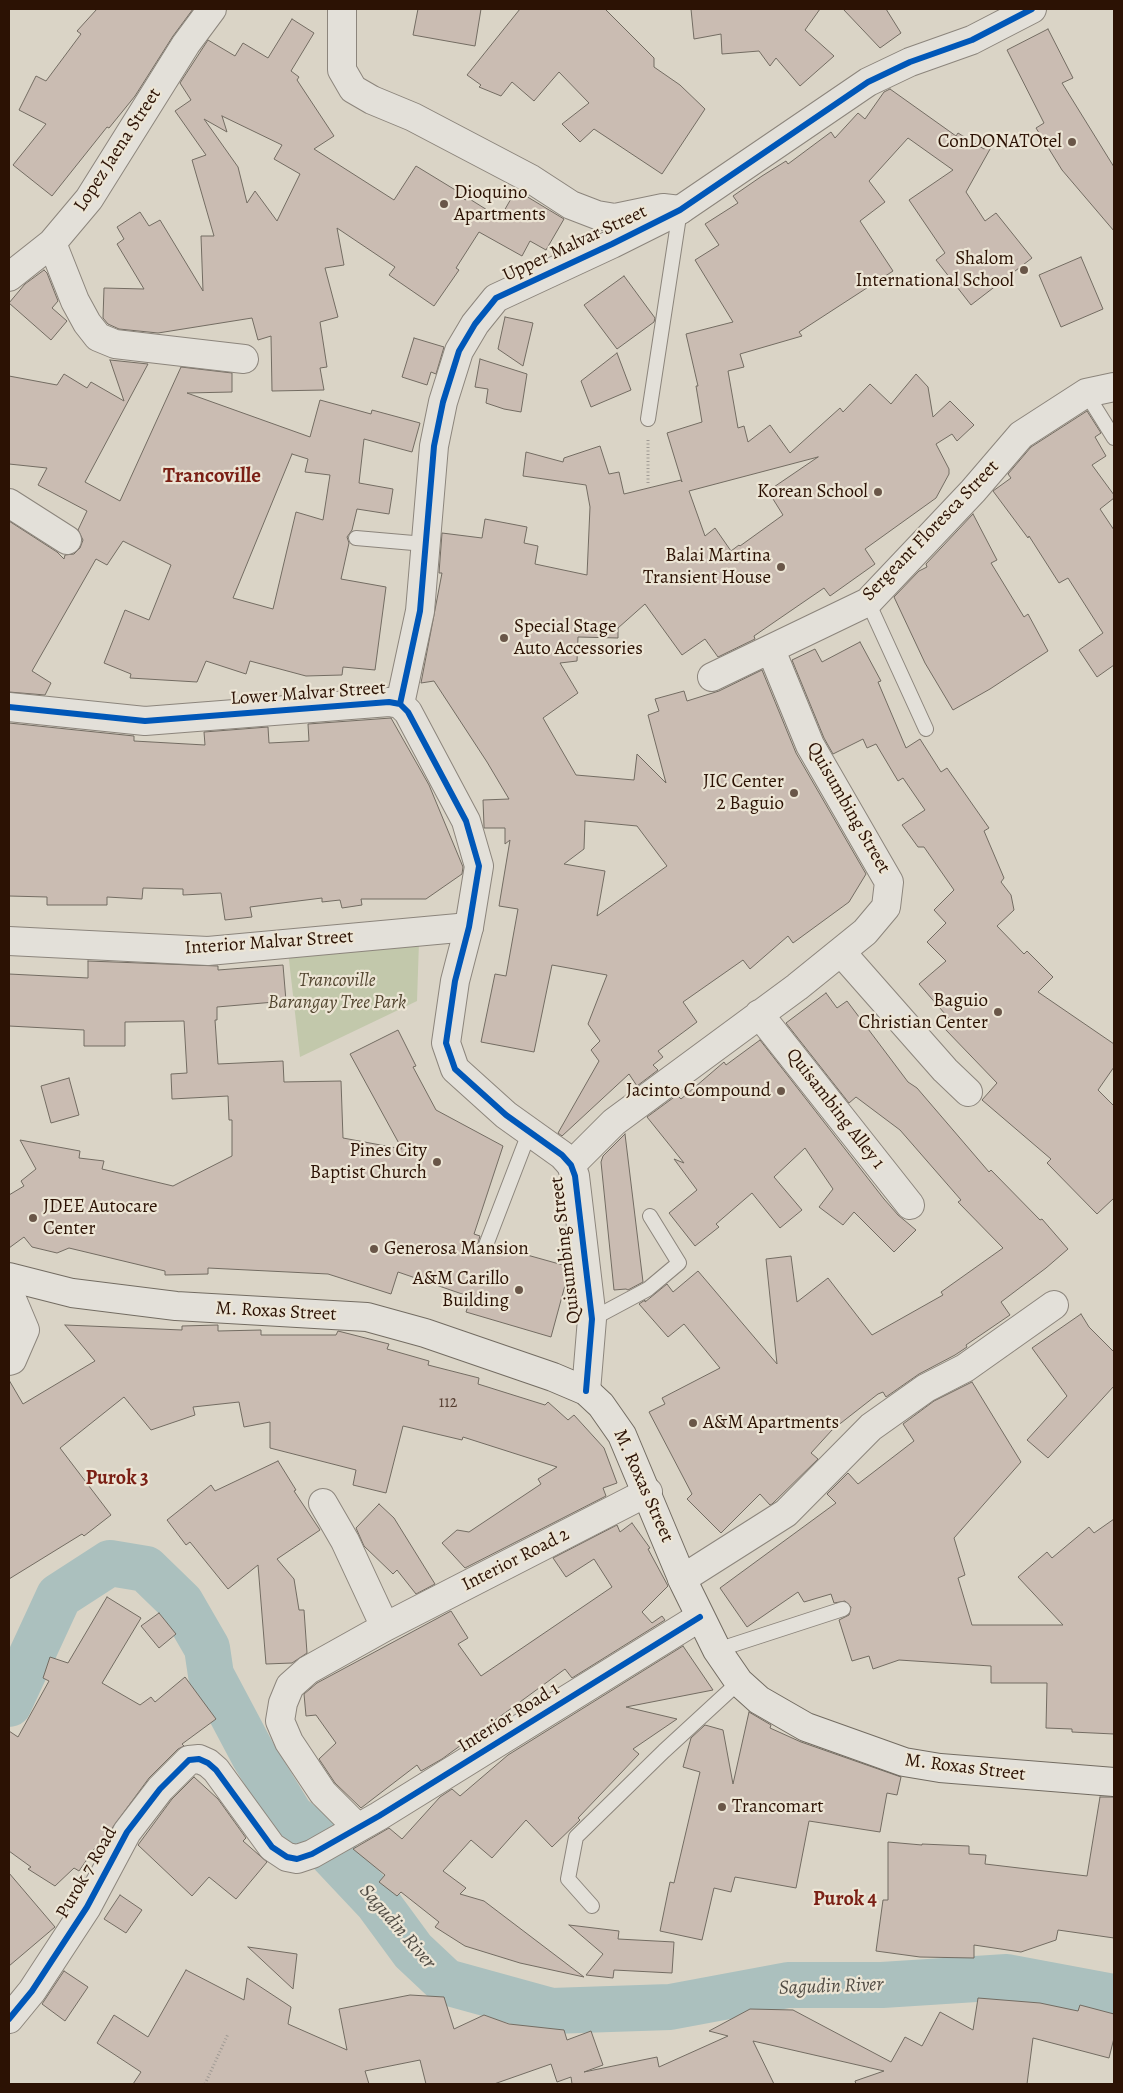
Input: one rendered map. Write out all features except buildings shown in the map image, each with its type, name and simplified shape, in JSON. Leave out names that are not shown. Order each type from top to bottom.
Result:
[{"type":"street","name":"Lopez Jaena Street","points":[[9,277],[52,243],[89,199],[186,44],[212,9]]},
{"type":"street","name":"Upper Malvar Street","points":[[342,9],[342,70],[353,89],[372,100],[414,117],[531,179],[571,205],[597,215],[615,218],[663,208],[680,210]]},
{"type":"street","name":"Upper Malvar Street","points":[[400,704],[420,611],[434,446],[443,402],[459,350],[475,324],[496,298],[680,210],[868,82],[910,62],[972,40],[1032,9]]},
{"type":"street","points":[[52,243],[87,324],[98,337],[115,344],[244,359]]},
{"type":"street","name":"Sergeant Floresca Street","points":[[712,676],[771,650],[868,602],[973,490],[1021,435],[1086,393],[1114,388]]},
{"type":"street","points":[[9,503],[67,540]]},
{"type":"street","name":"Quisumbing Street","points":[[586,1391],[592,1319],[575,1176],[571,1165],[614,1122],[841,952],[865,932],[886,907],[889,882],[810,744],[771,650]]},
{"type":"street","name":"Lower Malvar Street","points":[[9,707],[145,721],[389,702],[400,704],[408,712],[466,821],[479,866],[469,927],[455,981],[446,1043],[456,1069],[506,1115],[562,1155],[571,1165]]},
{"type":"street","name":"Interior Malvar Street","points":[[9,941],[208,951],[469,927]]},
{"type":"street","points":[[841,952],[945,1070],[968,1092]]},
{"type":"street","name":"Quisambing Alley 1","points":[[759,1014],[910,1205]]},
{"type":"street","name":"M. Roxas Street","points":[[9,1277],[72,1293],[176,1306],[367,1317],[434,1336],[553,1377],[586,1391],[606,1412],[622,1435],[648,1492],[682,1579],[717,1650],[739,1682],[759,1700],[806,1727],[904,1762],[940,1768],[1114,1782]]},
{"type":"street","points":[[9,1292],[25,1330],[12,1360],[9,1361]]},
{"type":"street","points":[[682,1579],[786,1513],[871,1428],[926,1388],[965,1368],[1054,1305]]},
{"type":"street","name":"Interior Road 2","points":[[358,1828],[323,1793],[289,1742],[280,1720],[283,1703],[290,1686],[308,1670],[385,1627],[648,1492]]},
{"type":"street","points":[[323,1503],[345,1541],[385,1627]]},
{"type":"street","name":"Interior Road 1","points":[[322,1848],[358,1828],[700,1617]]},
{"type":"street","name":"Purok 7 Road","points":[[9,2019],[32,1991],[87,1907],[127,1832],[160,1789],[189,1760],[199,1759],[208,1763],[216,1770],[272,1847],[287,1857],[297,1859],[322,1848]]},
{"type":"lane","points":[[648,419],[680,210]]},
{"type":"lane","points":[[1086,393],[1114,438]]},
{"type":"lane","points":[[356,538],[425,544]]},
{"type":"lane","points":[[868,602],[926,729]]},
{"type":"lane","points":[[486,1245],[529,1133]]},
{"type":"lane","points":[[592,1319],[648,1289],[679,1264],[650,1216]]},
{"type":"lane","points":[[717,1650],[843,1609]]},
{"type":"lane","points":[[592,1906],[568,1879],[576,1838],[664,1751],[739,1682]]},
{"type":"path","points":[[648,419],[648,483]]},
{"type":"path","points":[[205,2084],[228,2034]]},
{"type":"green space","name":"Trancoville Barangay Tree Park","points":[[419,942],[417,1001],[300,1057],[288,951]]},
{"type":"waterway","name":"Sagudin River","points":[[9,1704],[59,1596],[110,1563],[146,1569],[181,1603],[207,1648],[211,1675],[254,1756],[291,1816],[313,1834],[377,1902],[413,1951],[446,1982],[551,2011],[670,2007],[788,1985],[882,1985],[1007,1977],[1114,1997]]},
{"type":"cycle path","points":[[400,704],[420,611],[434,446],[443,402],[459,351],[475,324],[496,298],[680,210],[868,82],[910,62],[972,40],[1032,9]]},
{"type":"cycle path","points":[[9,707],[145,721],[389,702],[400,704],[408,712],[466,821],[479,866],[469,927],[455,981],[446,1043],[455,1069],[506,1115],[562,1155],[571,1165],[575,1176],[592,1319],[586,1391]]},
{"type":"cycle path","points":[[9,2019],[32,1991],[87,1907],[127,1832],[160,1789],[189,1760],[199,1759],[208,1763],[216,1770],[272,1847],[287,1857],[297,1859],[312,1854],[379,1816],[700,1617]]},
{"type":"place","name":"ConDONATOtel","points":[[1072,142]]},
{"type":"place","name":"Dioquino Apartments","points":[[444,204]]},
{"type":"place","name":"Shalom International School","points":[[1024,270]]},
{"type":"place","name":"Korean School","points":[[878,492]]},
{"type":"place","name":"Balai Martina Transient House","points":[[781,567]]},
{"type":"place","name":"Special Stage Auto Accessories","points":[[504,638]]},
{"type":"place","name":"JIC Center 2 Baguio","points":[[794,793]]},
{"type":"place","name":"Baguio Christian Center","points":[[998,1012]]},
{"type":"place","name":"Jacinto Compound","points":[[781,1091]]},
{"type":"place","name":"Pines City Baptist Church","points":[[437,1162]]},
{"type":"place","name":"JDEE Autocare Center","points":[[33,1218]]},
{"type":"place","name":"Generosa Mansion","points":[[374,1249]]},
{"type":"place","name":"A&M Carillo Building","points":[[519,1290]]},
{"type":"place","name":"A&M Apartments","points":[[693,1423]]},
{"type":"place","name":"Trancomart","points":[[722,1807]]},
{"type":"district","name":"Trancoville","points":[[212,477]]},
{"type":"district","name":"Purok 3","points":[[117,1479]]},
{"type":"district","name":"Purok 4","points":[[845,1900]]}]
